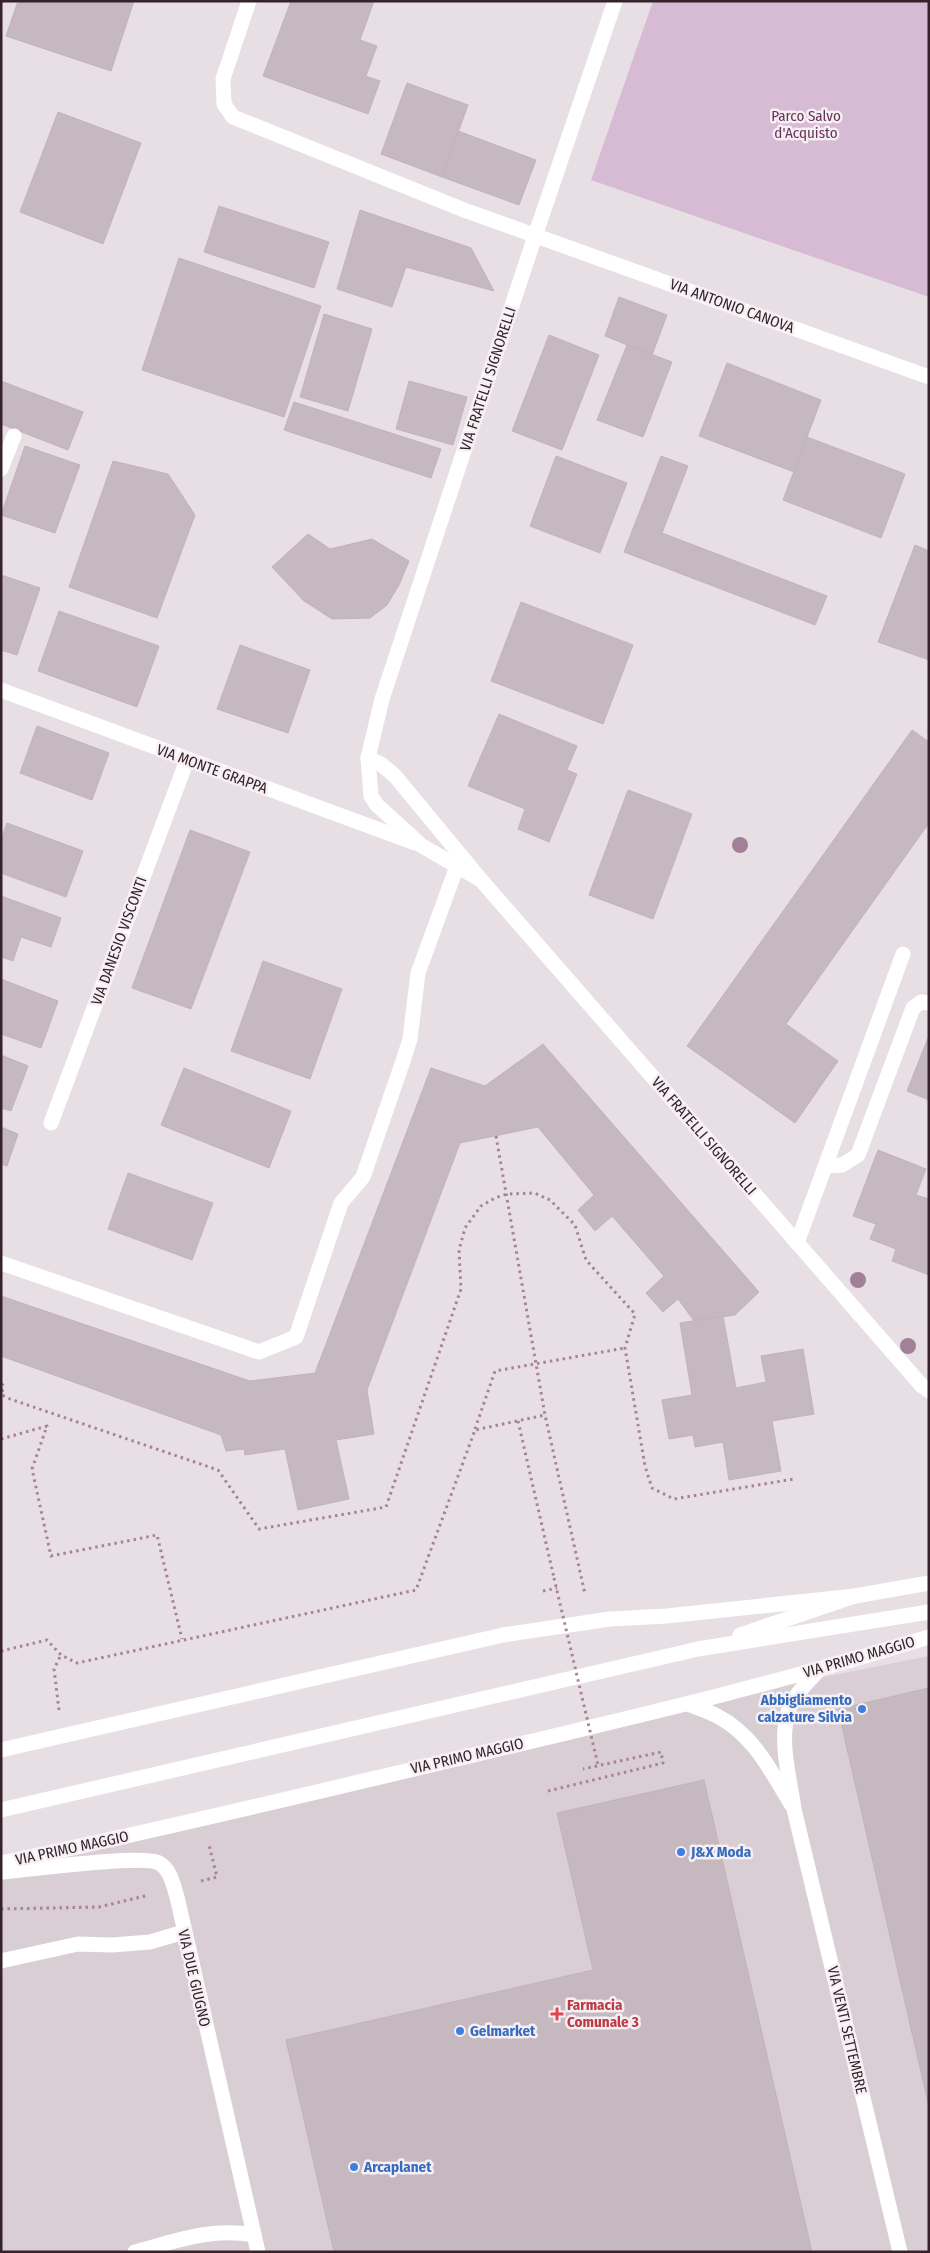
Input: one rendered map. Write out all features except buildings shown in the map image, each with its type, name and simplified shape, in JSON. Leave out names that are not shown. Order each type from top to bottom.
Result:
[{"type":"street","name":"VIA ANTONIO CANOVA","points":[[249,1],[223,79],[224,104],[233,117],[464,210],[929,377]]},
{"type":"street","name":"VIA FRATELLI SIGNORELLI","points":[[459,860],[422,846],[377,805],[371,796],[368,758],[382,699],[615,1]]},
{"type":"street","points":[[1,469],[14,436]]},
{"type":"street","name":"VIA MONTE GRAPPA","points":[[1,690],[422,846]]},
{"type":"street","name":"VIA FRATELLI SIGNORELLI","points":[[368,758],[381,764],[395,776],[459,860],[481,880],[922,1386],[929,1391]]},
{"type":"street","name":"VIA DANESIO VISCONTI","points":[[51,1123],[187,760]]},
{"type":"street","points":[[1,1263],[259,1352],[296,1337],[341,1203],[363,1177],[410,1038],[418,973],[459,860]]},
{"type":"street","points":[[797,1243],[903,954]]},
{"type":"street","points":[[826,1166],[842,1165],[858,1155],[913,1008],[921,1002],[929,1003]]},
{"type":"street","name":"VIA PRIMO MAGGIO","points":[[1,1750],[503,1635],[610,1619],[667,1616],[855,1596],[929,1583]]},
{"type":"street","name":"VIA PRIMO MAGGIO","points":[[698,1648],[855,1596]]},
{"type":"street","name":"VIA PRIMO MAGGIO","points":[[1,1810],[698,1648],[929,1612]]},
{"type":"street","name":"VIA PRIMO MAGGIO","points":[[1,1863],[143,1834],[688,1704],[818,1671],[929,1637]]},
{"type":"street","name":"VIA VENTI SETTEMBRE","points":[[818,1671],[798,1693],[788,1712],[785,1743],[794,1809],[900,2252]]},
{"type":"street","name":"VIA VENTI SETTEMBRE","points":[[688,1704],[718,1716],[741,1732],[758,1751],[794,1809]]},
{"type":"street","name":"VIA DUE GIUGNO","points":[[1,1872],[126,1860],[152,1861],[159,1863],[168,1871],[174,1888],[258,2252]]},
{"type":"street","points":[[1,1961],[78,1944],[112,1945],[150,1942],[184,1932]]},
{"type":"street","points":[[136,2252],[216,2232],[235,2231],[254,2235]]},
{"type":"path","points":[[496,1136],[545,1415],[586,1601]]},
{"type":"path","points":[[1,1384],[3,1385],[2,1395],[10,1399],[218,1470],[259,1529],[386,1507],[461,1289],[460,1250],[465,1228],[481,1206],[495,1198],[506,1194],[534,1193],[550,1200],[575,1225],[586,1260],[635,1314],[625,1348],[645,1466],[652,1488],[674,1499],[794,1480]]},
{"type":"path","points":[[1,1651],[47,1640],[61,1655],[77,1663],[416,1590],[495,1371],[625,1348]]},
{"type":"path","points":[[475,1430],[545,1415]]},
{"type":"path","points":[[518,1421],[598,1765]]},
{"type":"path","points":[[1,1439],[47,1426],[32,1469],[50,1556],[157,1535],[182,1639]]},
{"type":"path","points":[[543,1591],[557,1588]]},
{"type":"path","points":[[60,1715],[54,1670],[61,1655]]},
{"type":"path","points":[[548,1791],[663,1763],[660,1752],[584,1769]]},
{"type":"path","points":[[174,1888],[217,1877],[208,1845]]},
{"type":"path","points":[[1,1909],[99,1907],[152,1894]]},
{"type":"shaded area","points":[[929,1656],[929,2252],[1,2252],[1,1858],[688,1704]]},
{"type":"green space","name":"Parco Salvo d'Acquisto","points":[[653,1],[929,1],[929,297],[591,180]]},
{"type":"place","name":"Abbigliamento calzature Silvia","points":[[862,1709]]},
{"type":"place","name":"J&X Moda","points":[[681,1852]]},
{"type":"place","name":"Farmacia Comunale 3","points":[[557,2014]]},
{"type":"place","name":"Gelmarket","points":[[460,2031]]},
{"type":"place","name":"Arcaplanet","points":[[354,2167]]}]
